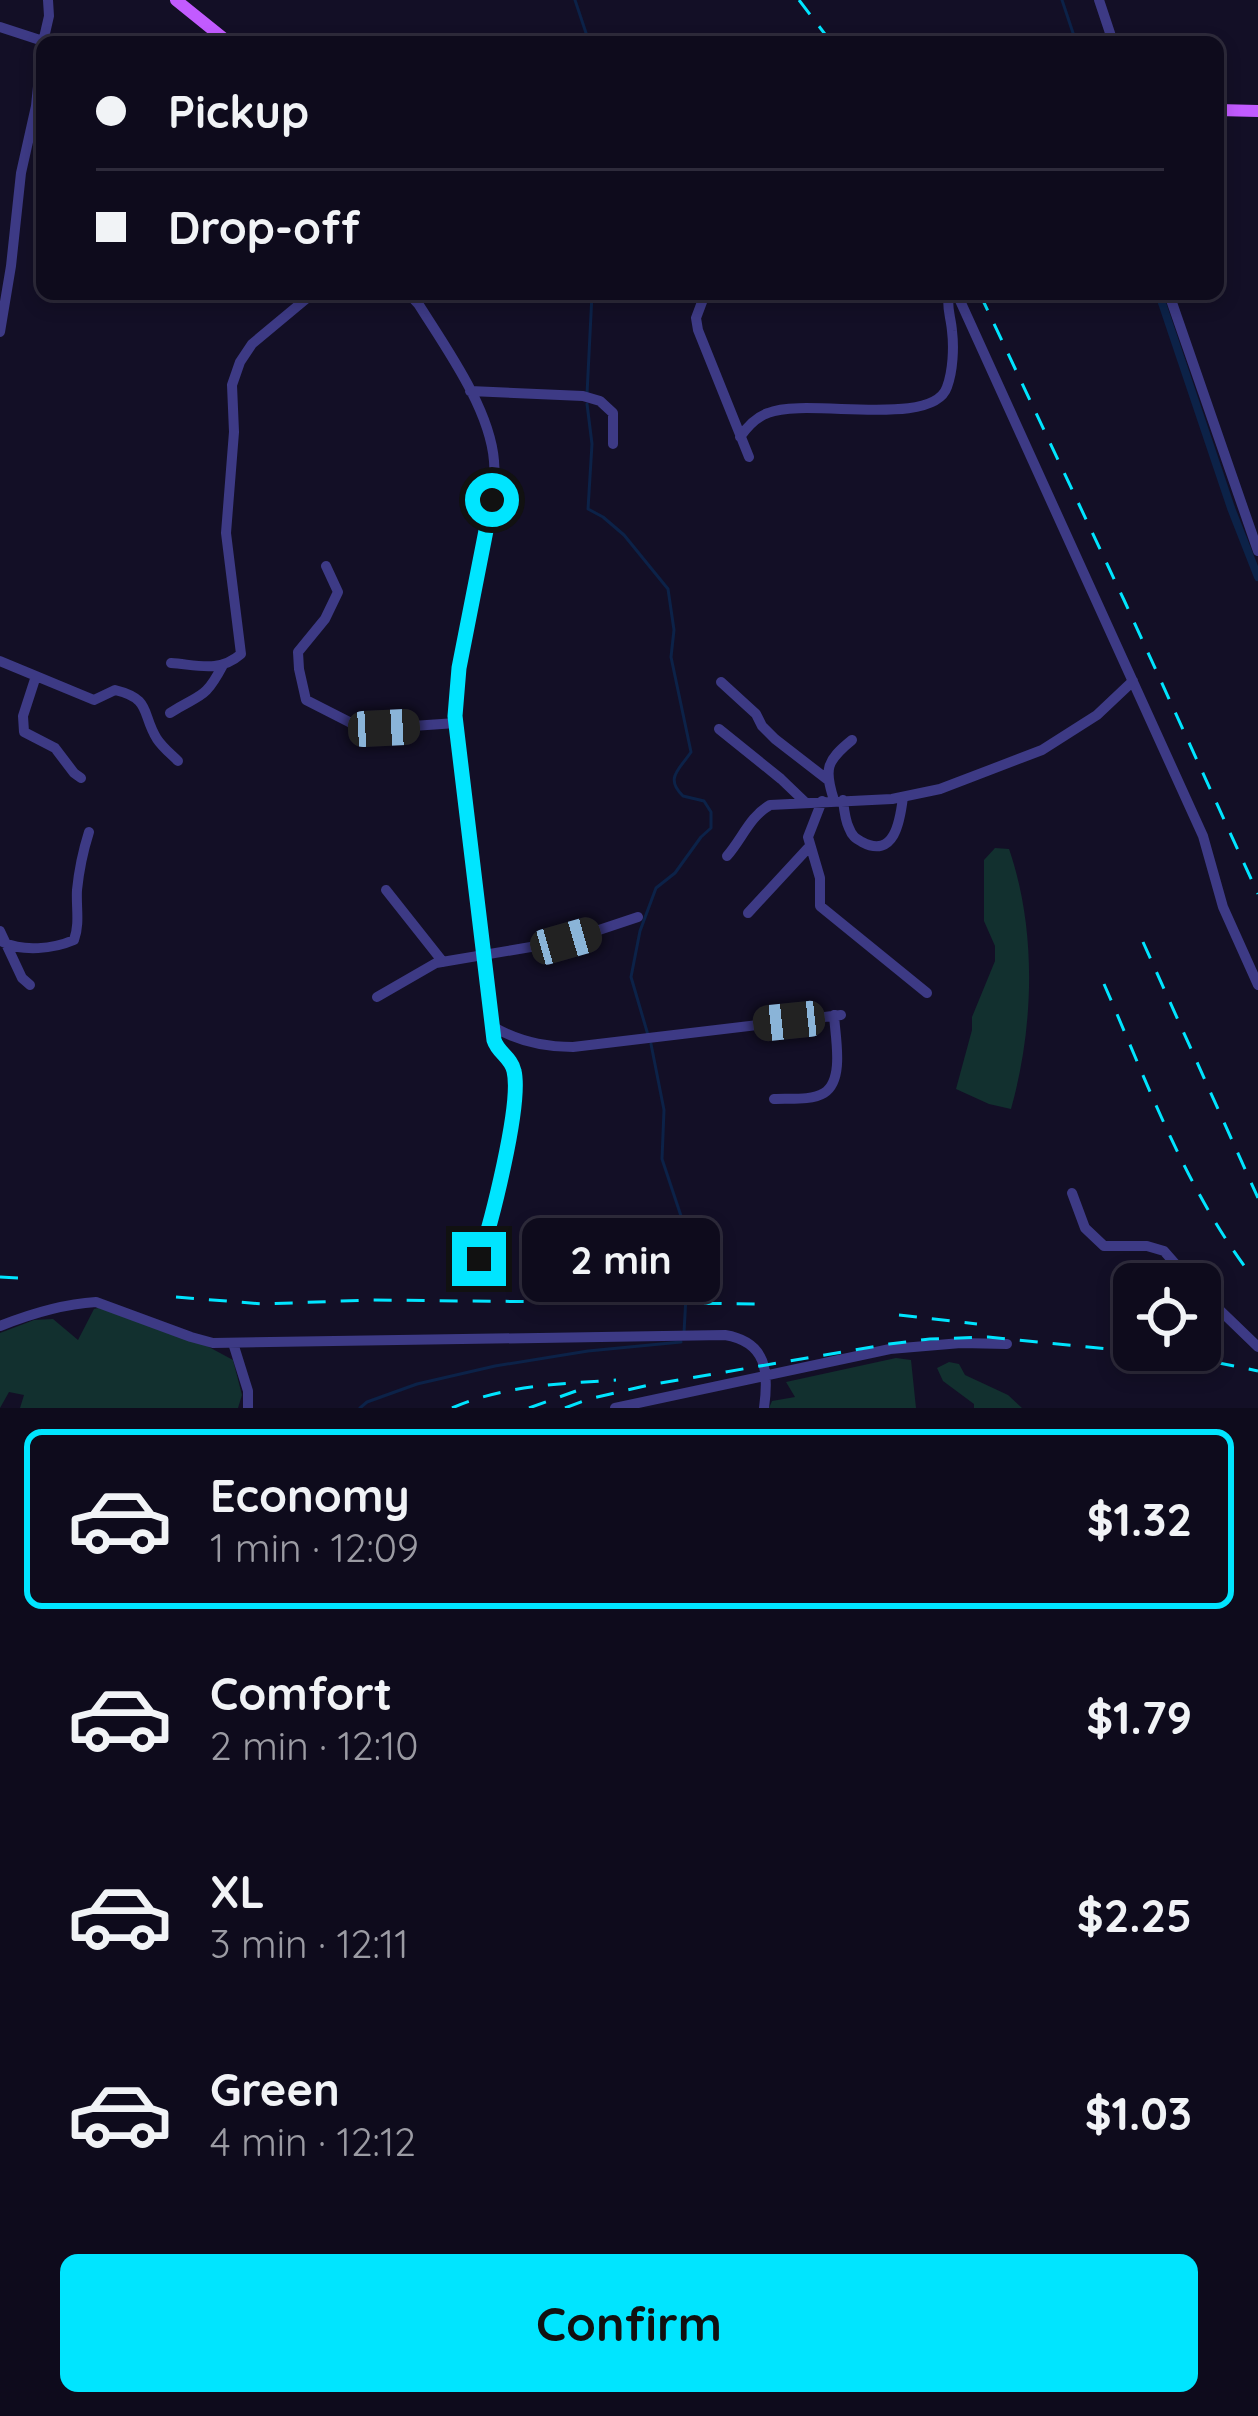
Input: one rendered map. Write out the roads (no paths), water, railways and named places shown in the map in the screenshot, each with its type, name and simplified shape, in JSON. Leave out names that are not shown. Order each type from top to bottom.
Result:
[{"type":"main road","points":[[176,0],[221,36]]},
{"type":"main road","points":[[1224,110],[1258,111]]},
{"type":"street","points":[[45,36],[48,0]]},
{"type":"street","points":[[1100,0],[1111,36]]},
{"type":"street","points":[[0,27],[36,40]]},
{"type":"street","points":[[0,332],[21,173],[36,106]]},
{"type":"street","points":[[171,663],[207,668],[241,654],[226,533],[234,432],[232,385],[239,362],[252,344],[304,300]]},
{"type":"street","points":[[413,300],[470,391],[494,458],[492,500],[459,668],[456,723],[492,1026],[496,1049],[508,1058],[515,1074],[514,1113],[479,1259]]},
{"type":"street","points":[[703,300],[696,318],[698,330],[749,457]]},
{"type":"street","points":[[740,437],[754,421],[774,411],[906,409],[938,400],[946,390],[951,365],[953,335],[947,300]]},
{"type":"street","points":[[956,300],[1203,836],[1222,908],[1258,985]]},
{"type":"street","points":[[1171,300],[1258,551]]},
{"type":"street","points":[[470,391],[587,396],[614,413],[613,444]]},
{"type":"street","points":[[326,566],[338,592],[325,619],[298,652],[306,700],[359,727],[456,723]]},
{"type":"street","points":[[0,661],[94,700],[115,690],[138,699],[145,704],[156,736],[178,761]]},
{"type":"street","points":[[170,713],[211,689],[223,665]]},
{"type":"street","points":[[35,676],[22,728],[55,748],[81,778]]},
{"type":"street","points":[[728,856],[763,808],[903,797],[940,789],[1042,751],[1097,715],[1133,681]]},
{"type":"street","points":[[721,682],[756,714],[761,726],[828,779]]},
{"type":"street","points":[[719,729],[805,802]]},
{"type":"street","points":[[852,740],[827,768],[833,800],[850,833],[877,848],[885,846],[897,831],[903,797]]},
{"type":"street","points":[[833,800],[808,837],[820,878],[820,906],[927,993]]},
{"type":"street","points":[[2,937],[14,947],[30,948],[74,940],[81,856],[88,832]]},
{"type":"street","points":[[748,913],[810,846]]},
{"type":"street","points":[[386,890],[442,962]]},
{"type":"street","points":[[377,997],[442,962],[566,941],[638,917]]},
{"type":"street","points":[[2,937],[30,985]]},
{"type":"street","points":[[492,1026],[508,1036],[548,1047],[573,1047],[838,1015],[836,1066],[830,1087],[810,1097],[774,1099]]},
{"type":"street","points":[[1072,1193],[1085,1228],[1104,1246],[1148,1246],[1164,1251],[1175,1263]]},
{"type":"street","points":[[0,1326],[96,1302],[191,1337],[233,1343],[725,1335],[744,1340],[758,1353],[766,1375],[764,1408]]},
{"type":"street","points":[[1221,1311],[1258,1347]]},
{"type":"street","points":[[233,1343],[248,1391],[248,1408]]},
{"type":"street","points":[[615,1408],[890,1349],[1007,1345]]},
{"type":"waterway","points":[[575,0],[587,36]]},
{"type":"waterway","points":[[1062,0],[1074,36]]},
{"type":"waterway","points":[[587,394],[592,300]]},
{"type":"waterway","points":[[1161,300],[1258,577]]},
{"type":"waterway","points":[[587,404],[592,444],[588,509],[624,535],[668,589],[674,630],[671,657],[691,752],[674,779],[683,796],[704,801],[711,812],[711,828],[675,873],[656,888],[640,931],[631,977],[648,1035]]},
{"type":"waterway","points":[[651,1044],[664,1110],[662,1159],[689,1240],[684,1333]]},
{"type":"waterway","points":[[360,1408],[417,1384],[495,1366],[681,1342]]},
{"type":"railway","points":[[799,0],[826,36]]},
{"type":"railway","points":[[983,300],[1258,894]]},
{"type":"railway","points":[[1143,942],[1258,1198]]},
{"type":"railway","points":[[1104,984],[1186,1168],[1248,1271]]},
{"type":"railway","points":[[0,1277],[20,1278]]},
{"type":"railway","points":[[176,1297],[263,1304],[371,1300],[764,1304]]},
{"type":"railway","points":[[899,1315],[977,1324]]},
{"type":"railway","points":[[565,1408],[649,1385],[930,1339],[988,1337],[1190,1357],[1258,1371]]},
{"type":"railway","points":[[452,1408],[512,1390],[616,1380]]},
{"type":"railway","points":[[529,1408],[576,1391]]}]
